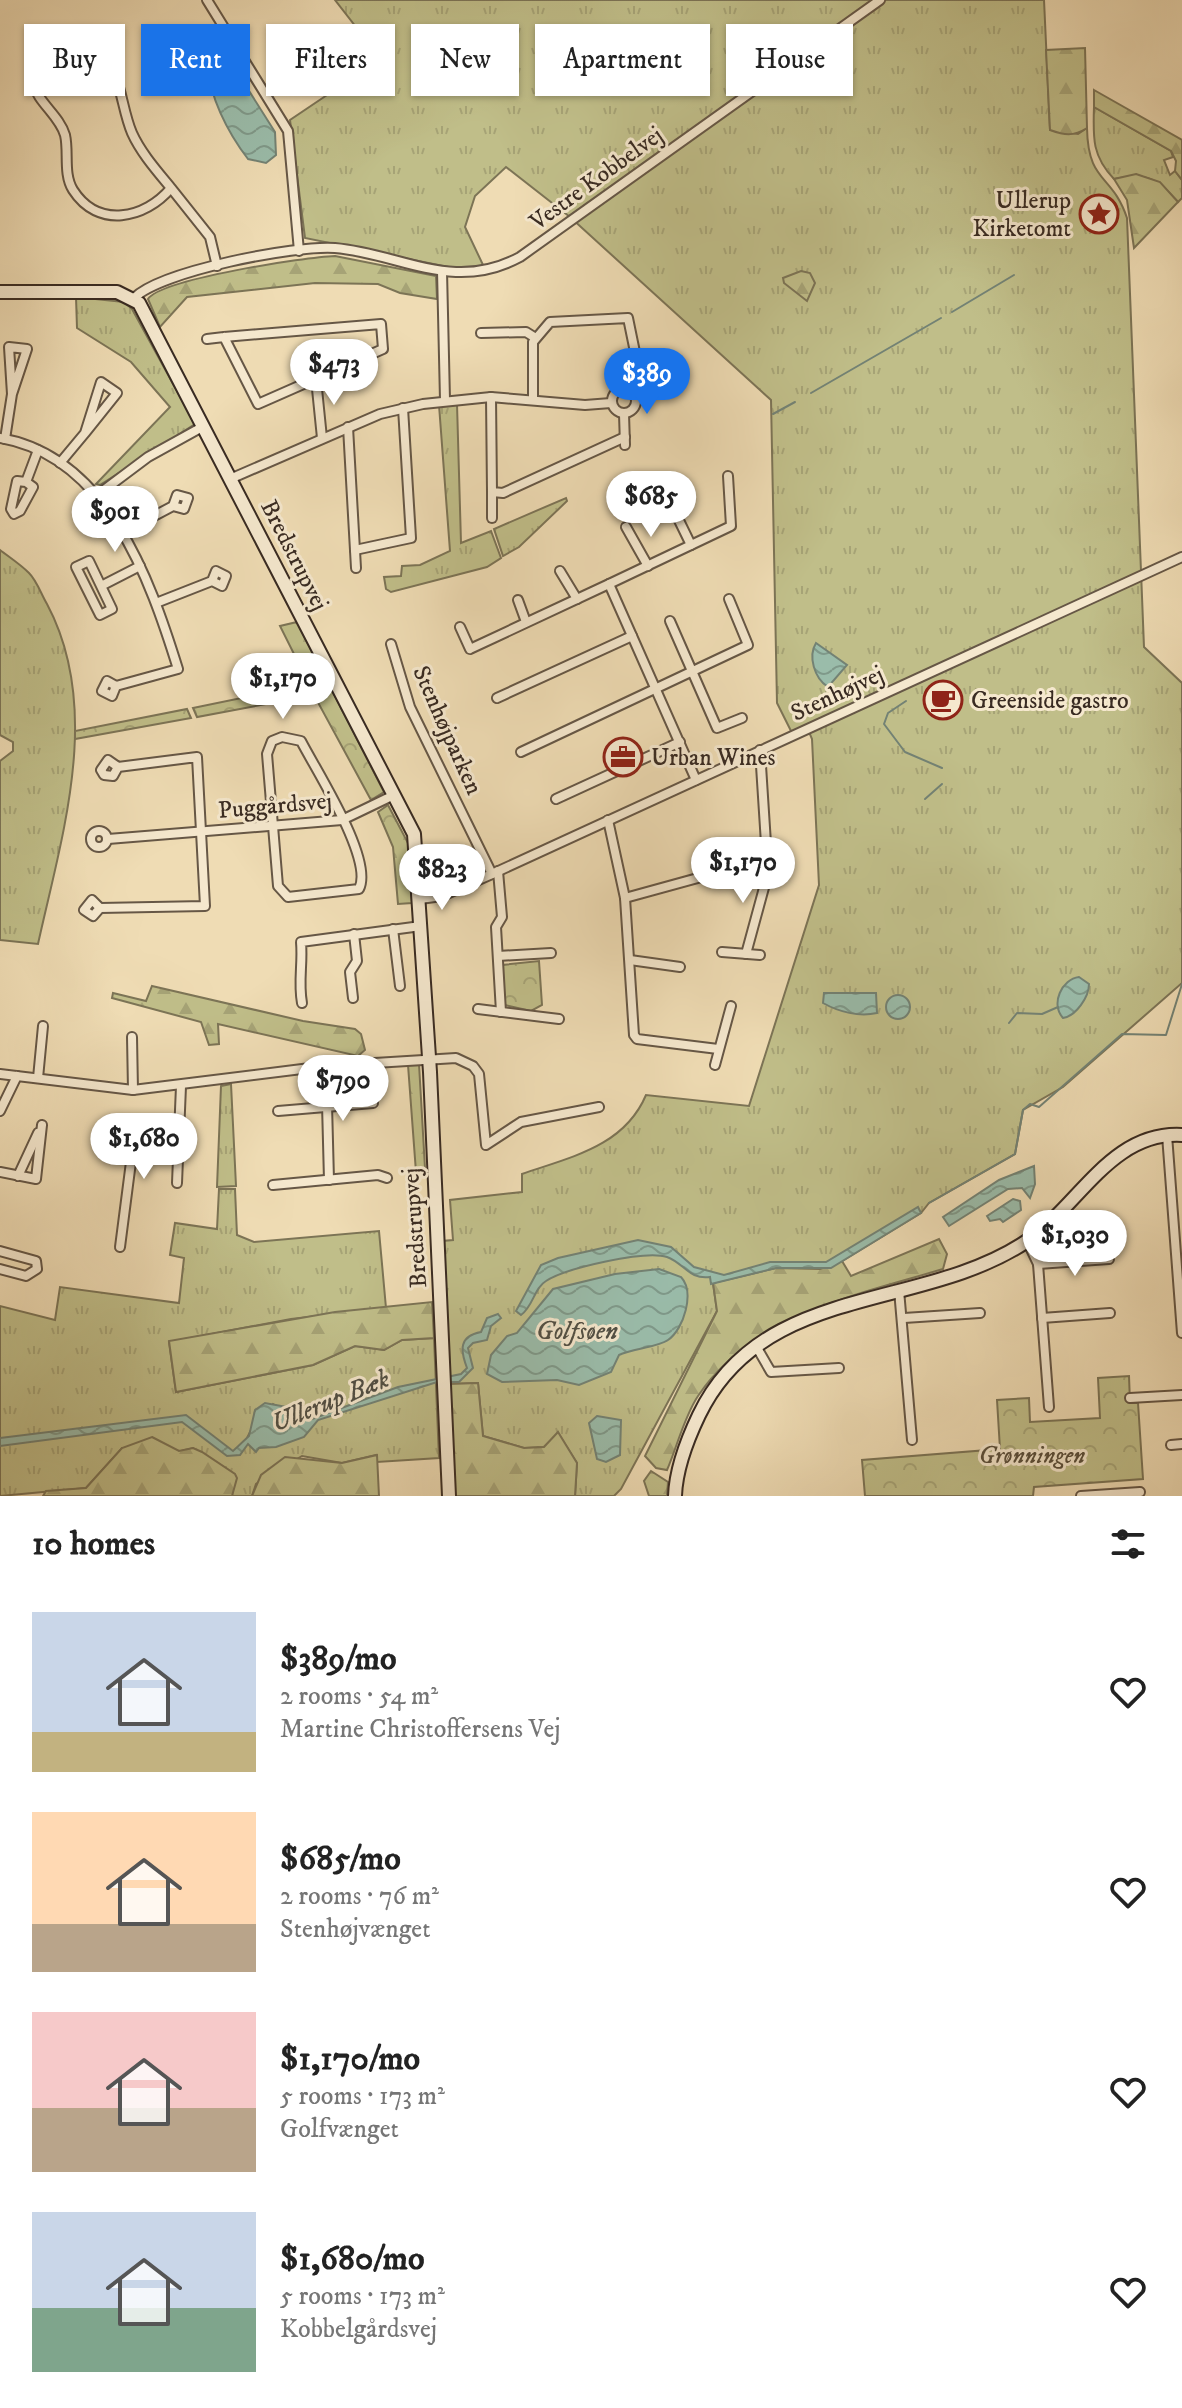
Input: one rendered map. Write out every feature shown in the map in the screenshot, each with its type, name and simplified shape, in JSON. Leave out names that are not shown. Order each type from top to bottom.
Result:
[{"type":"street","points":[[207,0],[288,131],[299,251]]},
{"type":"street","name":"Vestre Kobbelvej","points":[[134,298],[155,283],[217,266],[299,251],[338,249],[442,271],[482,273],[520,257],[880,0]]},
{"type":"street","points":[[171,188],[159,202],[138,214],[117,217],[92,209],[72,189],[65,135],[33,84],[32,66],[40,51],[51,42],[68,37],[85,40],[97,49],[117,79],[138,146],[210,237],[217,266]]},
{"type":"street","points":[[442,271],[445,400]]},
{"type":"street","points":[[0,292],[117,292],[134,298]]},
{"type":"street","name":"Bredstrupvej","points":[[134,298],[148,317],[414,834],[429,1057],[449,1496]]},
{"type":"street","points":[[533,399],[534,337],[550,322],[628,318],[636,357],[624,380],[624,389]]},
{"type":"street","points":[[207,339],[224,337],[381,324],[383,349],[258,404],[224,337]]},
{"type":"street","points":[[481,333],[526,332],[534,337]]},
{"type":"street","points":[[12,394],[9,347],[18,346],[27,349],[12,394],[3,439],[38,450],[60,463],[96,496],[122,533],[156,603],[178,669],[116,686]]},
{"type":"street","points":[[316,379],[322,438]]},
{"type":"street","points":[[60,463],[85,433],[117,393],[101,382],[85,433]]},
{"type":"street","points":[[611,403],[616,392],[624,389],[632,392],[636,401],[633,409],[624,414]]},
{"type":"street","points":[[491,397],[492,518]]},
{"type":"street","points":[[230,479],[348,427],[403,408],[445,400],[491,397],[585,405],[611,403]]},
{"type":"street","points":[[611,403],[615,410],[624,414]]},
{"type":"street","points":[[355,550],[411,538],[403,408]]},
{"type":"street","points":[[492,492],[503,493],[625,441],[624,414]]},
{"type":"street","points":[[96,496],[148,457],[204,426]]},
{"type":"street","points":[[348,427],[356,568]]},
{"type":"street","points":[[26,482],[38,450]]},
{"type":"street","points":[[460,627],[470,649],[731,526],[728,476]]},
{"type":"street","points":[[122,533],[173,506]]},
{"type":"street","points":[[672,506],[691,545]]},
{"type":"street","points":[[626,527],[648,566]]},
{"type":"street","name":"Stenhøjvej","points":[[420,899],[442,896],[495,873],[1182,557]]},
{"type":"street","points":[[89,561],[101,586],[112,609],[100,615],[76,567],[89,561]]},
{"type":"street","points":[[101,586],[140,566]]},
{"type":"street","points":[[560,571],[577,599]]},
{"type":"street","points":[[156,603],[212,581]]},
{"type":"street","points":[[609,584],[696,780]]},
{"type":"street","points":[[521,752],[748,645],[729,599]]},
{"type":"street","points":[[518,600],[526,622]]},
{"type":"street","points":[[670,621],[717,728],[742,718]]},
{"type":"street","points":[[497,698],[632,636]]},
{"type":"street","name":"Stenhøjparken","points":[[391,644],[410,707],[495,873]]},
{"type":"street","points":[[282,737],[301,741],[342,820],[362,861],[364,878],[359,889],[288,897],[278,886],[267,754],[272,741],[282,737]]},
{"type":"street","points":[[556,799],[680,742]]},
{"type":"street","points":[[746,954],[768,873],[760,750]]},
{"type":"street","name":"Puggårdsvej","points":[[100,908],[205,906],[197,757],[118,767]]},
{"type":"street","name":"Puggårdsvej","points":[[108,839],[342,820],[394,795]]},
{"type":"street","points":[[608,820],[625,898],[634,1035],[637,1039],[718,1049]]},
{"type":"street","points":[[625,898],[767,859]]},
{"type":"street","points":[[495,873],[502,917],[496,927],[501,1012]]},
{"type":"street","points":[[302,1003],[298,979],[303,969],[301,942],[421,926]]},
{"type":"street","points":[[393,929],[400,986]]},
{"type":"street","points":[[353,998],[350,972],[357,961],[354,934]]},
{"type":"street","points":[[722,952],[760,955]]},
{"type":"street","points":[[498,956],[551,953]]},
{"type":"street","points":[[630,960],[680,967]]},
{"type":"street","points":[[715,1065],[731,1006]]},
{"type":"street","points":[[478,1009],[559,1019]]},
{"type":"street","points":[[38,1078],[43,1026]]},
{"type":"street","points":[[132,1037],[133,1090]]},
{"type":"street","points":[[0,1074],[133,1090],[326,1066],[429,1057],[463,1060],[479,1074],[486,1145],[521,1122],[599,1107]]},
{"type":"street","points":[[326,1066],[329,1180]]},
{"type":"street","points":[[0,1111],[17,1076]]},
{"type":"street","points":[[177,1183],[181,1086]]},
{"type":"street","points":[[278,1111],[373,1103]]},
{"type":"street","points":[[0,1172],[18,1176],[36,1179],[42,1125],[18,1176]]},
{"type":"street","points":[[120,1247],[135,1131],[141,1126],[179,1127]]},
{"type":"street","points":[[1167,1135],[1179,1241],[1182,1333]]},
{"type":"street","points":[[675,1496],[684,1452],[707,1399],[730,1370],[756,1346],[812,1315],[985,1263],[1027,1241],[1055,1219],[1114,1158],[1139,1142],[1167,1135],[1182,1135]]},
{"type":"street","points":[[273,1185],[378,1175],[387,1178]]},
{"type":"street","points":[[1171,1189],[1182,1189]]},
{"type":"street","points":[[1027,1241],[1038,1264],[1049,1407]]},
{"type":"street","points":[[0,1251],[31,1258],[36,1261],[37,1269],[26,1276],[0,1269]]},
{"type":"street","points":[[1038,1264],[1109,1259]]},
{"type":"street","points":[[899,1290],[904,1318],[912,1440]]},
{"type":"street","points":[[904,1318],[980,1313]]},
{"type":"street","points":[[1042,1318],[1110,1313]]},
{"type":"street","points":[[756,1346],[771,1372],[839,1368]]},
{"type":"street","points":[[1130,1398],[1182,1395]]},
{"type":"street","points":[[1171,1445],[1182,1444]]},
{"type":"street","points":[[1081,1496],[1140,1492]]},
{"type":"green space","points":[[335,0],[1044,0],[1050,130],[1078,134],[1087,128],[1088,146],[1096,169],[1115,193],[1127,218],[1144,647],[1182,683],[1182,983],[1063,1087],[1023,1110],[1015,1154],[929,1203],[921,1213],[842,1261],[713,1283],[717,1311],[621,1489],[614,1496],[575,1496],[577,1463],[558,1433],[544,1447],[524,1448],[483,1436],[478,1383],[449,1384],[442,1241],[453,1240],[450,1200],[522,1192],[522,1174],[577,1155],[610,1138],[636,1113],[646,1095],[749,1106],[819,885],[812,739],[807,727],[792,733],[777,703],[771,400],[570,217],[506,167],[475,196],[465,227],[484,267],[463,270],[305,238],[290,120],[326,96],[395,96],[395,24],[354,24]]},
{"type":"green space","points":[[1085,48],[1087,128],[1068,134],[1050,130],[1046,50]]},
{"type":"green space","points":[[1094,90],[1182,140],[1182,180],[1175,171],[1176,161],[1171,151],[1094,107]]},
{"type":"green space","points":[[1094,107],[1171,151],[1173,157],[1164,160],[1170,175],[1175,171],[1182,180],[1182,198],[1178,202],[1150,179],[1114,179],[1101,162],[1095,146]]},
{"type":"green space","points":[[1136,174],[1160,182],[1178,202],[1134,248],[1127,200],[1114,179]]},
{"type":"green space","points":[[335,256],[436,276],[437,299],[400,293],[378,284],[315,283],[187,297],[160,327],[148,299],[159,291],[205,277],[295,260]]},
{"type":"green space","points":[[801,271],[810,273],[815,283],[807,301],[784,283],[783,278]]},
{"type":"green space","points":[[76,297],[124,302],[132,309],[195,424],[100,485],[96,484],[170,407],[131,362],[77,328]]},
{"type":"green space","points":[[457,404],[461,543],[491,531],[501,558],[487,567],[391,592],[386,589],[384,577],[401,576],[402,566],[420,565],[450,551],[439,405]]},
{"type":"green space","points":[[566,498],[567,501],[519,547],[503,556],[494,529]]},
{"type":"green space","points":[[0,550],[26,570],[37,584],[64,644],[73,686],[75,729],[72,772],[66,816],[38,944],[0,940],[0,761],[13,751],[13,742],[0,735]]},
{"type":"green space","points":[[297,622],[384,792],[371,800],[314,695],[197,717],[193,708],[309,684],[280,626]]},
{"type":"green space","points":[[187,709],[191,718],[75,739],[75,731]]},
{"type":"green space","points":[[388,805],[409,845],[412,903],[398,904],[393,847],[378,812]]},
{"type":"green space","points":[[539,961],[542,1005],[531,1011],[505,1005],[502,965]]},
{"type":"green space","points":[[152,986],[303,1021],[355,1029],[361,1034],[365,1050],[358,1056],[218,1024],[219,1044],[209,1045],[201,1022],[112,998],[113,993],[146,1001]]},
{"type":"green space","points":[[419,1064],[425,1168],[416,1172],[408,1065]]},
{"type":"green space","points":[[231,1084],[236,1186],[217,1187],[221,1086]]},
{"type":"green space","points":[[219,1189],[235,1189],[237,1235],[254,1242],[379,1231],[386,1308],[291,1319],[169,1342],[176,1392],[313,1365],[355,1346],[384,1350],[402,1340],[434,1338],[439,1458],[377,1462],[376,1455],[342,1463],[302,1456],[256,1484],[252,1496],[232,1496],[234,1474],[193,1448],[181,1451],[122,1448],[86,1488],[0,1496],[0,1306],[55,1320],[60,1287],[179,1303],[184,1258],[170,1255],[175,1223],[217,1229]],"holes":[[[273,1404],[310,1418],[245,1442]]]},
{"type":"green space","points":[[939,1239],[947,1254],[943,1269],[841,1299],[777,1327],[747,1345],[721,1368],[698,1396],[667,1470],[656,1468],[645,1456],[717,1311],[713,1283],[776,1268],[820,1269],[842,1261],[851,1276]]},
{"type":"green space","points":[[432,1302],[434,1338],[402,1340],[384,1350],[355,1346],[313,1365],[176,1392],[169,1341],[335,1312]]},
{"type":"green space","name":"Grønningen","points":[[1129,1376],[1130,1403],[1138,1403],[1143,1479],[1034,1487],[1033,1496],[865,1496],[862,1460],[1000,1449],[997,1400],[1029,1398],[1030,1422],[1100,1418],[1098,1378]]},
{"type":"green space","points":[[478,1383],[483,1436],[524,1448],[544,1447],[558,1432],[577,1463],[575,1496],[455,1496],[449,1384]]},
{"type":"green space","points":[[152,1437],[179,1451],[193,1448],[202,1452],[235,1474],[237,1478],[232,1496],[43,1496],[46,1491],[86,1488],[122,1448]]},
{"type":"green space","points":[[377,1455],[379,1496],[252,1496],[261,1475],[285,1457],[342,1463]]},
{"type":"green space","points":[[651,1471],[668,1482],[667,1496],[649,1496],[644,1481]]},
{"type":"water","points":[[250,92],[275,132],[276,155],[266,163],[248,159],[234,139],[214,96],[250,96]]},
{"type":"water","points":[[816,643],[847,665],[828,687],[819,678],[814,666]]},
{"type":"water","points":[[1079,977],[1089,984],[1087,995],[1077,1010],[1063,1018],[1058,1006],[1060,993],[1068,982]]},
{"type":"water","points":[[824,993],[876,993],[877,1013],[856,1014],[836,1009],[823,1003]]},
{"type":"water","points":[[898,995],[909,1002],[910,1007],[903,1018],[898,1019],[887,1012],[886,1007],[893,996]]},
{"type":"water","points":[[1034,1166],[1035,1184],[1030,1198],[1022,1188],[1008,1189],[949,1226],[943,1217],[999,1180]]},
{"type":"water","points":[[1013,1199],[1020,1201],[1021,1210],[1003,1222],[1000,1219],[990,1221],[987,1216]]},
{"type":"water","points":[[918,1207],[921,1213],[831,1268],[776,1268],[711,1284],[710,1277],[692,1274],[667,1257],[624,1258],[556,1276],[542,1284],[525,1312],[521,1315],[516,1311],[541,1265],[558,1258],[638,1240],[671,1247],[694,1267],[724,1275],[770,1262],[826,1262]]},
{"type":"water","name":"Golfsøen","points":[[659,1269],[681,1277],[687,1292],[683,1319],[668,1340],[619,1355],[611,1372],[579,1385],[557,1380],[502,1382],[487,1374],[491,1355],[507,1336],[517,1333],[553,1289],[615,1274]]},
{"type":"water","points":[[498,1314],[501,1318],[491,1326],[487,1340],[473,1343],[468,1348],[473,1368],[459,1382],[437,1382],[318,1420],[304,1437],[276,1447],[259,1448],[256,1452],[248,1444],[240,1455],[227,1456],[182,1422],[0,1446],[0,1438],[186,1415],[233,1451],[249,1436],[255,1410],[265,1403],[303,1410],[312,1419],[398,1387],[461,1374],[467,1368],[463,1355],[465,1340],[481,1332],[487,1318]]},
{"type":"water","points":[[597,1416],[621,1420],[620,1455],[606,1462],[597,1459],[589,1423]]},
{"type":"waterway","points":[[952,312],[1014,275]]},
{"type":"waterway","points":[[811,393],[941,318]]},
{"type":"waterway","points":[[773,414],[795,402]]},
{"type":"waterway","points":[[906,701],[888,713],[884,724],[905,752],[942,768]]},
{"type":"waterway","points":[[925,799],[942,784]]},
{"type":"waterway","name":"Ullerup Bæk","points":[[929,1203],[1015,1154],[1023,1110],[1030,1104],[1039,1107],[1122,1034],[1166,1035],[1182,984]]},
{"type":"waterway","points":[[1009,1023],[1017,1013],[1042,1014],[1058,1007]]},
{"type":"place","name":"Ullerup Kirketomt","points":[[1099,214]]},
{"type":"place","name":"Greenside gastro","points":[[943,700]]},
{"type":"place","name":"Urban Wines","points":[[623,757]]}]
